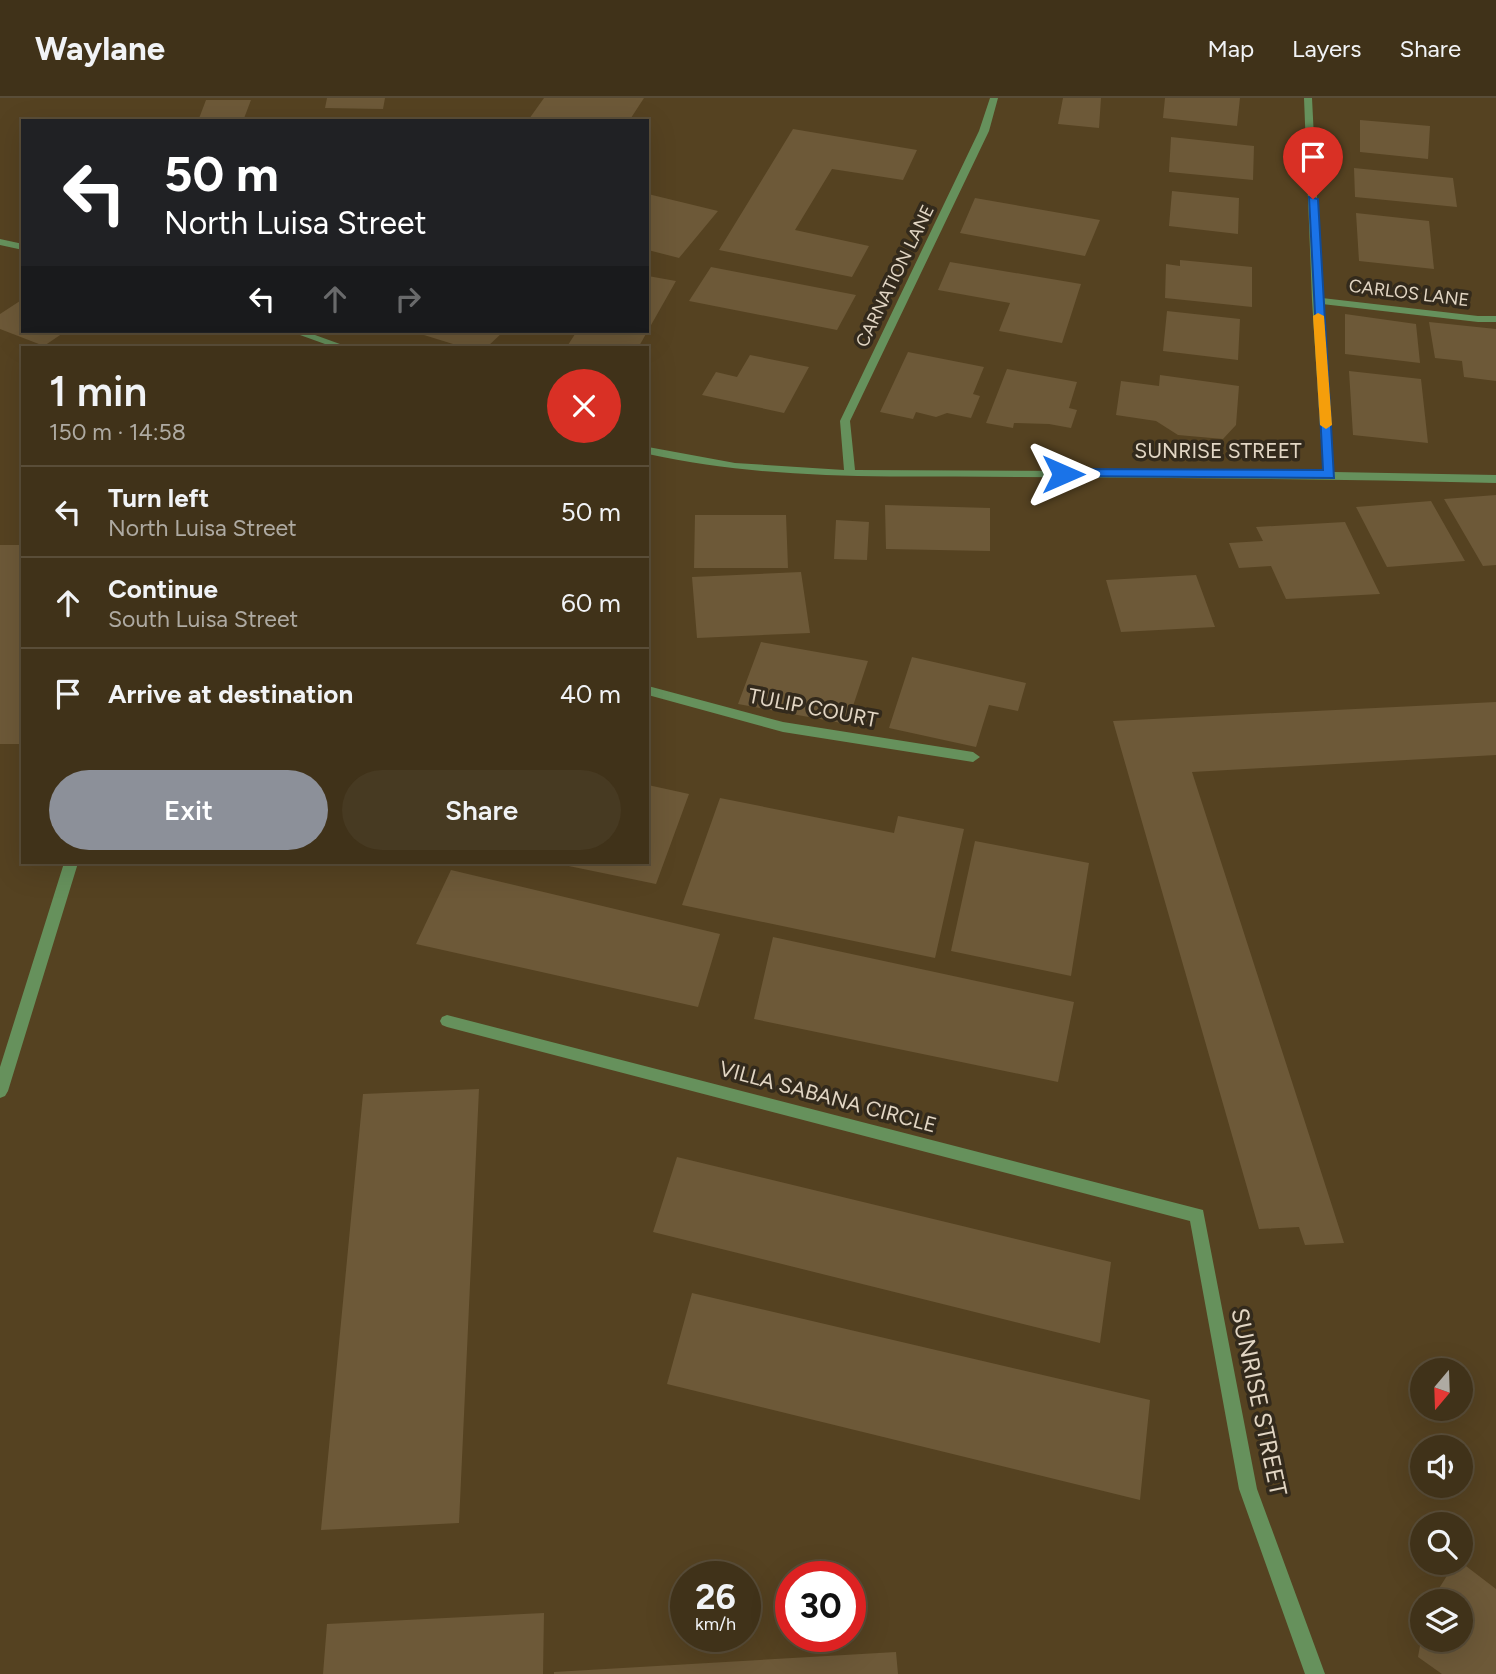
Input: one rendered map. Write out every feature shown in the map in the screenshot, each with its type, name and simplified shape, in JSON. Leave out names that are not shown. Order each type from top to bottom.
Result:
[{"type":"street","name":"CARNATION LANE","points":[[850,473],[845,421],[984,131],[994,98]]},
{"type":"street","points":[[1308,98],[1317,300],[1329,475]]},
{"type":"street","points":[[0,243],[21,247]]},
{"type":"street","name":"CARLOS LANE","points":[[1317,300],[1496,319]]},
{"type":"street","points":[[300,333],[340,346]]},
{"type":"street","name":"SUNRISE STREET","points":[[649,453],[742,467],[850,473],[1329,475],[1496,479]]},
{"type":"street","name":"TULIP COURT","points":[[649,691],[783,727],[973,757]]},
{"type":"street","points":[[0,1091],[71,864]]},
{"type":"street","name":"VILLA SABANA CIRCLE","points":[[447,1021],[1197,1215]]},
{"type":"street","name":"SUNRISE STREET","points":[[1197,1215],[1248,1489],[1315,1674]]},
{"type":"building","points":[[327,98],[385,98],[383,109],[325,108]]},
{"type":"building","points":[[544,98],[644,98],[630,119],[529,119]]},
{"type":"building","points":[[1063,98],[1101,98],[1099,128],[1058,124]]},
{"type":"building","points":[[1165,98],[1240,98],[1237,126],[1163,118]]},
{"type":"building","points":[[206,100],[251,100],[244,119],[199,119]]},
{"type":"building","points":[[1360,120],[1430,126],[1428,159],[1360,152]]},
{"type":"building","points":[[793,129],[917,150],[903,180],[832,169],[795,230],[869,246],[852,277],[719,250]]},
{"type":"building","points":[[1171,137],[1254,146],[1253,180],[1169,172]]},
{"type":"building","points":[[1354,168],[1453,178],[1457,207],[1355,197]]},
{"type":"building","points":[[1172,191],[1239,198],[1238,234],[1169,226]]},
{"type":"building","points":[[649,194],[718,211],[679,258],[649,250]]},
{"type":"building","points":[[975,198],[1100,220],[1085,256],[960,233]]},
{"type":"building","points":[[1356,213],[1429,221],[1434,269],[1359,261]]},
{"type":"building","points":[[1180,260],[1252,267],[1252,307],[1165,298],[1166,264],[1180,266]]},
{"type":"building","points":[[950,262],[1081,284],[1062,343],[999,331],[1010,303],[938,290]]},
{"type":"building","points":[[711,267],[856,295],[837,330],[689,301]]},
{"type":"building","points":[[649,276],[676,281],[649,328]]},
{"type":"building","points":[[21,300],[21,333],[63,333],[44,346],[0,329],[0,314]]},
{"type":"building","points":[[1167,311],[1240,319],[1238,360],[1163,351]]},
{"type":"building","points":[[1345,314],[1416,324],[1420,363],[1345,354]]},
{"type":"building","points":[[1429,322],[1496,329],[1496,381],[1464,377],[1462,361],[1435,358]]},
{"type":"building","points":[[417,333],[502,333],[488,346],[451,346],[453,344]]},
{"type":"building","points":[[576,333],[647,333],[639,346],[567,346]]},
{"type":"building","points":[[908,352],[984,367],[973,394],[980,396],[971,418],[947,413],[936,417],[916,412],[913,419],[880,412]]},
{"type":"building","points":[[750,355],[809,367],[784,413],[702,395],[716,372],[737,377]]},
{"type":"building","points":[[1007,369],[1077,382],[1069,408],[1077,410],[1071,428],[1014,423],[1013,428],[986,423]]},
{"type":"building","points":[[1349,371],[1421,379],[1428,443],[1353,435]]},
{"type":"building","points":[[1160,375],[1239,386],[1236,425],[1223,439],[1178,435],[1156,421],[1116,415],[1121,381],[1159,386]]},
{"type":"building","points":[[1496,495],[1496,565],[1483,566],[1444,499]]},
{"type":"building","points":[[1431,501],[1465,561],[1387,567],[1356,507]]},
{"type":"building","points":[[885,505],[990,508],[990,551],[886,549]]},
{"type":"building","points":[[695,515],[786,515],[788,568],[694,568]]},
{"type":"building","points":[[836,520],[869,522],[867,560],[834,559]]},
{"type":"building","points":[[1345,522],[1380,594],[1286,599],[1271,566],[1239,568],[1229,543],[1263,541],[1256,527]]},
{"type":"building","points":[[0,545],[21,545],[21,744],[0,744]]},
{"type":"building","points":[[801,572],[810,633],[697,638],[692,577]]},
{"type":"building","points":[[1196,575],[1215,627],[1121,632],[1106,580]]},
{"type":"building","points":[[761,642],[868,661],[847,724],[738,704]]},
{"type":"building","points":[[912,657],[1026,683],[1018,711],[989,705],[976,747],[889,728]]},
{"type":"building","points":[[1496,702],[1496,755],[1192,772],[1344,1243],[1305,1245],[1299,1227],[1259,1229],[1113,721]]},
{"type":"building","points":[[649,785],[689,794],[656,884],[559,864],[649,864]]},
{"type":"building","points":[[720,798],[894,833],[898,816],[964,829],[935,958],[682,905]]},
{"type":"building","points":[[975,841],[1089,863],[1071,976],[951,951]]},
{"type":"building","points":[[451,870],[720,934],[698,1007],[416,944]]},
{"type":"building","points":[[773,937],[1074,1002],[1058,1082],[754,1019]]},
{"type":"building","points":[[479,1089],[459,1523],[321,1530],[363,1094]]},
{"type":"building","points":[[677,1157],[1111,1262],[1100,1343],[653,1232]]},
{"type":"building","points":[[692,1293],[1150,1400],[1140,1500],[667,1384]]},
{"type":"building","points":[[1473,1571],[1496,1589],[1496,1674],[1442,1674],[1418,1657],[1419,1652],[1473,1652],[1473,1589],[1439,1589],[1447,1575],[1473,1575]]},
{"type":"building","points":[[544,1613],[543,1674],[323,1674],[327,1624]]},
{"type":"building","points":[[896,1652],[898,1674],[554,1674],[554,1672]]},
{"type":"slow traffic","points":[[1318,316],[1326,425]]},
{"type":"route","points":[[1063,474],[1329,475],[1313,199]]}]
